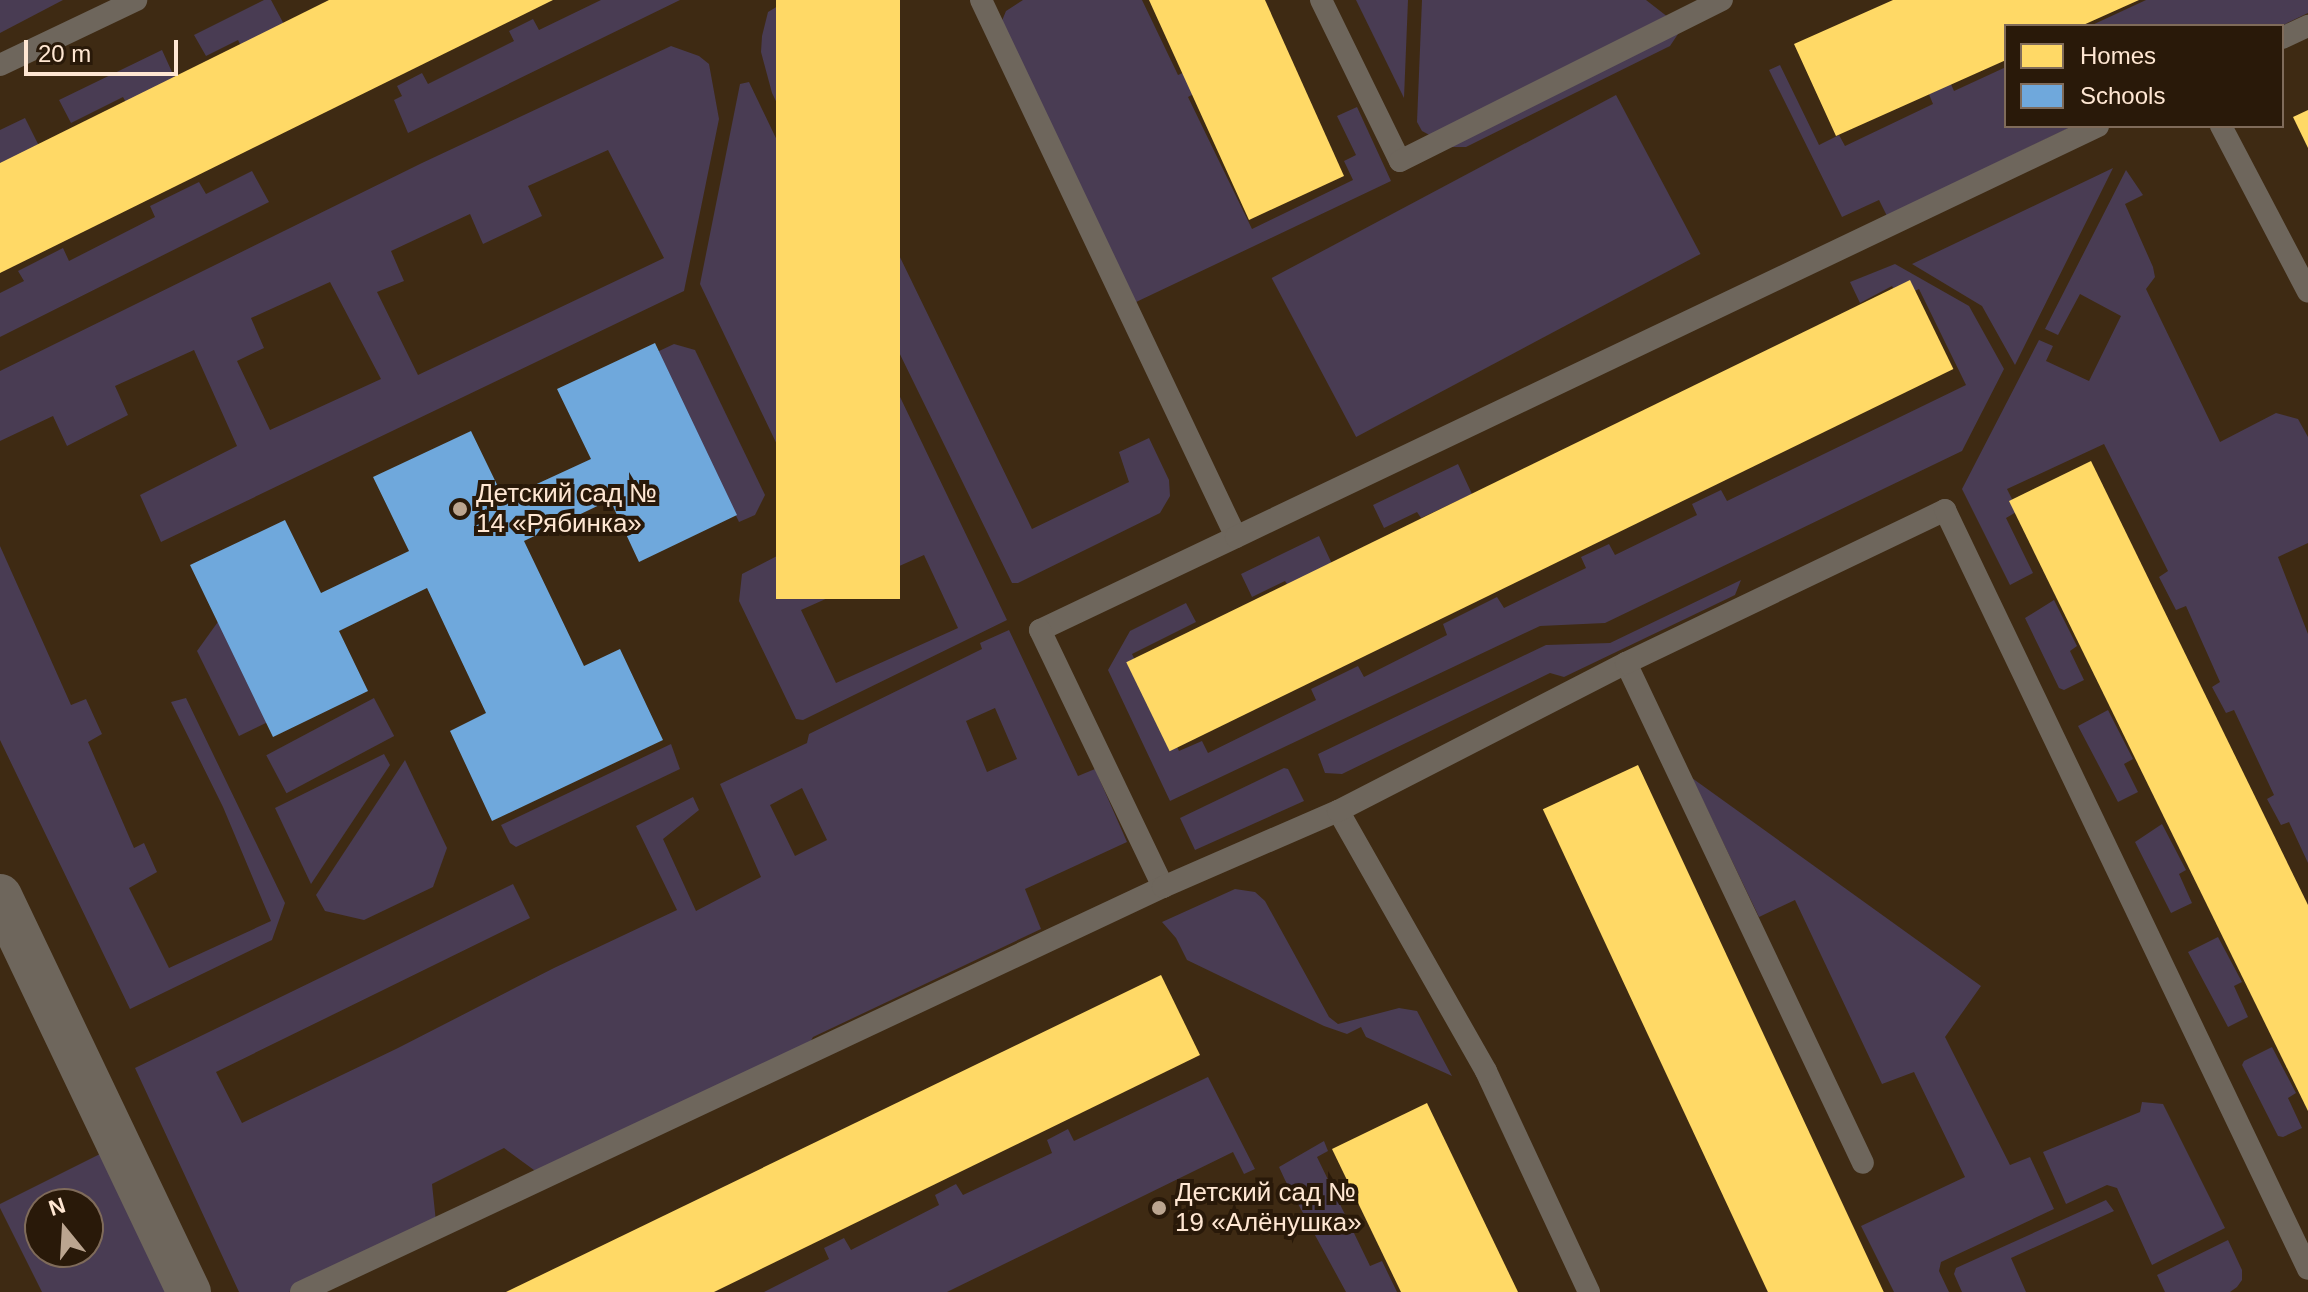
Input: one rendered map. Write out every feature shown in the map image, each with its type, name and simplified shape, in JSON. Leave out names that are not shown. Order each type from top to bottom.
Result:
[{"type":"street","points":[[0,896],[189,1292]]},
{"type":"lane","points":[[0,65],[136,0]]},
{"type":"lane","points":[[981,0],[1236,537]]},
{"type":"lane","points":[[1321,0],[1400,161],[1692,7],[1722,0]]},
{"type":"lane","points":[[2284,37],[2308,26]]},
{"type":"lane","points":[[1163,887],[1040,630],[2094,128]]},
{"type":"lane","points":[[2222,128],[2308,292]]},
{"type":"lane","points":[[301,1292],[1163,887],[1338,811],[1626,663],[1945,510],[2308,1269]]},
{"type":"lane","points":[[1626,663],[1863,1163]]},
{"type":"lane","points":[[1338,811],[1486,1071],[1589,1292]]},
{"type":"shaded area","points":[[0,0],[63,0],[0,33]]},
{"type":"shaded area","points":[[264,0],[271,0],[287,30],[244,52],[238,40],[206,56],[194,35]]},
{"type":"shaded area","points":[[601,0],[680,0],[408,133],[394,100],[402,96],[397,86],[422,73],[428,84],[514,41],[509,31],[533,19],[539,30]]},
{"type":"shaded area","points":[[1023,0],[1142,0],[1178,75],[1190,70],[1199,91],[1188,97],[1252,229],[1353,180],[1344,161],[1356,155],[1337,116],[1357,107],[1391,181],[1134,303],[1001,23],[1006,11]]},
{"type":"shaded area","points":[[1356,0],[1408,0],[1404,98]]},
{"type":"shaded area","points":[[1422,0],[1646,0],[1682,28],[1670,46],[1466,147],[1452,147],[1422,131],[1417,122]]},
{"type":"shaded area","points":[[2146,0],[2308,0],[2308,13],[2284,25],[2094,24]]},
{"type":"shaded area","points":[[778,6],[1032,529],[1129,482],[1119,452],[1149,438],[1169,480],[1170,496],[1160,513],[1018,583],[1012,583],[772,93],[761,52],[762,36],[768,12]]},
{"type":"shaded area","points":[[671,46],[699,56],[709,64],[719,119],[684,291],[161,542],[140,495],[237,446],[194,350],[115,386],[128,415],[67,446],[53,416],[0,441],[0,371],[422,163]],"holes":[[[608,150],[664,258],[418,375],[377,292],[404,281],[391,251],[470,214],[483,244],[542,216],[528,186]],[[330,282],[381,379],[270,430],[237,361],[264,348],[251,318]]]},
{"type":"shaded area","points":[[162,50],[177,83],[129,108],[123,97],[71,123],[59,100]]},
{"type":"shaded area","points":[[1780,65],[1819,145],[1839,135],[1845,146],[1933,104],[1928,92],[1950,82],[1954,91],[2004,68],[2004,128],[2069,128],[1887,216],[1879,200],[1842,217],[1769,70]]},
{"type":"shaded area","points":[[749,82],[1007,620],[803,720],[796,719],[739,601],[742,574],[810,539],[816,526],[700,284],[740,84]],"holes":[[[924,555],[958,628],[836,683],[801,610]]]},
{"type":"shaded area","points":[[1616,95],[1701,254],[1356,437],[1272,278]]},
{"type":"shaded area","points":[[25,118],[41,150],[0,171],[0,130]]},
{"type":"shaded area","points":[[2113,168],[2015,365],[1982,306],[1912,264]]},
{"type":"shaded area","points":[[2126,170],[2143,195],[2125,204],[2153,267],[2155,277],[2146,289],[2220,442],[2276,413],[2298,419],[2308,437],[2308,543],[2278,557],[2308,634],[2308,863],[2289,822],[2281,825],[2267,799],[2274,795],[2234,710],[2226,713],[2212,687],[2220,682],[2186,606],[2176,610],[2159,577],[2168,571],[2104,444],[2007,489],[2018,511],[2006,518],[2033,573],[2010,585],[1962,489],[2039,340],[2053,346],[2046,361],[2089,381],[2121,316],[2080,294],[2058,335],[2045,329]]},
{"type":"shaded area","points":[[252,171],[269,202],[0,337],[0,293],[24,281],[18,271],[63,248],[69,261],[155,217],[150,206],[199,182],[206,194]]},
{"type":"shaded area","points":[[1895,264],[1969,306],[2004,369],[1962,451],[1605,623],[1540,626],[1170,801],[1108,670],[1130,631],[1186,603],[1196,622],[1132,654],[1179,751],[1202,741],[1208,753],[1316,700],[1311,689],[1358,666],[1364,677],[1447,635],[1443,624],[1497,597],[1504,608],[1586,568],[1581,557],[1609,544],[1615,555],[1697,515],[1692,504],[1721,490],[1727,501],[1966,385],[1919,289],[1899,298],[1892,286],[1860,303],[1850,282]]},
{"type":"shaded area","points":[[674,344],[695,350],[765,495],[755,515],[739,522],[657,352]]},
{"type":"shaded area","points":[[1458,464],[1472,494],[1421,518],[1417,512],[1384,528],[1373,505]]},
{"type":"shaded area","points":[[1319,536],[1333,566],[1289,587],[1285,581],[1252,597],[1241,574]]},
{"type":"shaded area","points":[[0,546],[71,705],[86,699],[102,734],[88,742],[134,848],[144,843],[157,872],[129,888],[169,968],[271,921],[223,807],[171,702],[186,698],[285,903],[272,940],[130,1009],[0,740]]},
{"type":"shaded area","points":[[1741,580],[1735,595],[1564,677],[1550,673],[1342,774],[1325,773],[1318,754],[1546,645],[1610,643]]},
{"type":"shaded area","points":[[2054,600],[2077,646],[2070,651],[2084,680],[2064,690],[2059,688],[2025,618]]},
{"type":"shaded area","points":[[225,612],[276,718],[239,736],[197,651]]},
{"type":"shaded area","points":[[1009,630],[1078,776],[1095,769],[1127,842],[1025,889],[1041,929],[813,1037],[804,1053],[538,1173],[504,1148],[432,1184],[436,1222],[289,1292],[239,1292],[135,1068],[513,884],[530,918],[216,1072],[242,1123],[398,1048],[554,968],[677,910],[636,826],[693,797],[699,810],[663,839],[696,911],[761,877],[720,784],[807,743],[809,734],[982,649],[980,643]],"holes":[[[995,708],[1017,759],[987,772],[966,721]],[[802,788],[827,840],[795,856],[770,805]]]},
{"type":"shaded area","points":[[374,698],[394,736],[286,793],[266,755]]},
{"type":"shaded area","points":[[2108,710],[2133,759],[2124,764],[2138,792],[2118,802],[2078,726]]},
{"type":"shaded area","points":[[671,744],[680,769],[516,847],[510,843],[501,825]]},
{"type":"shaded area","points":[[384,754],[390,765],[311,884],[275,808]]},
{"type":"shaded area","points":[[405,760],[447,848],[433,887],[364,920],[325,911],[316,895]]},
{"type":"shaded area","points":[[1284,768],[1288,769],[1304,801],[1195,850],[1180,818]]},
{"type":"shaded area","points":[[1692,778],[1981,986],[1945,1037],[2010,1165],[2030,1157],[2054,1209],[1941,1262],[1939,1271],[1949,1292],[1894,1292],[1861,1226],[1965,1177],[1914,1072],[1882,1084],[1795,900],[1759,917]]},
{"type":"shaded area","points":[[2162,824],[2186,870],[2179,874],[2192,903],[2171,913],[2135,842]]},
{"type":"shaded area","points":[[1235,889],[1255,892],[1265,901],[1329,1017],[1338,1024],[1399,1008],[1417,1011],[1452,1076],[1366,1037],[1361,1027],[1347,1034],[1324,1026],[1187,960],[1176,938],[1162,922]]},
{"type":"shaded area","points":[[2218,937],[2242,982],[2234,986],[2248,1017],[2228,1027],[2188,952]]},
{"type":"shaded area","points":[[2272,1047],[2296,1093],[2288,1098],[2302,1128],[2283,1137],[2278,1136],[2242,1065],[2244,1061]]},
{"type":"shaded area","points":[[1208,1077],[1255,1169],[1244,1174],[1233,1152],[947,1292],[764,1292],[829,1259],[824,1248],[844,1238],[851,1250],[939,1205],[935,1195],[956,1184],[963,1195],[1052,1153],[1047,1140],[1068,1129],[1074,1141]]},
{"type":"shaded area","points":[[2142,1102],[2163,1104],[2225,1228],[2152,1265],[2117,1188],[2107,1185],[2066,1204],[2043,1152],[2140,1112]]},
{"type":"shaded area","points":[[1324,1141],[1328,1151],[1317,1157],[1370,1266],[1382,1261],[1397,1292],[1346,1292],[1285,1180],[1279,1167]]},
{"type":"shaded area","points":[[106,1151],[173,1292],[42,1292],[30,1268],[104,1268],[104,1188],[32,1188]]},
{"type":"shaded area","points":[[24,1192],[24,1256],[0,1204]]},
{"type":"shaded area","points":[[2106,1200],[2114,1211],[2011,1258],[2026,1292],[1962,1292],[1954,1274],[1956,1268]]},
{"type":"shaded area","points":[[2228,1240],[2242,1270],[2242,1280],[2237,1287],[2230,1292],[2165,1292],[2157,1275]]},
{"type":"building: Homes","points":[[329,0],[553,0],[0,273],[0,163]]},
{"type":"building: Homes","points":[[776,0],[900,0],[900,599],[776,599]]},
{"type":"building: Homes","points":[[1149,0],[1265,0],[1344,176],[1249,220]]},
{"type":"building: Homes","points":[[1893,0],[2139,0],[2085,24],[2004,24],[2004,61],[1836,136],[1794,44]]},
{"type":"building: Homes","points":[[2308,110],[2308,148],[2293,117]]},
{"type":"building: Homes","points":[[1910,280],[1953,369],[1170,751],[1126,662]]},
{"type":"building: Homes","points":[[2091,461],[2308,905],[2308,1111],[2009,501]]},
{"type":"building: Homes","points":[[1638,765],[1884,1292],[1768,1292],[1543,809]]},
{"type":"building: Homes","points":[[1161,975],[1200,1055],[714,1292],[506,1292]]},
{"type":"building: Homes","points":[[1427,1103],[1518,1292],[1401,1292],[1332,1149]]},
{"type":"building: Schools","points":[[655,343],[737,515],[639,562],[610,500],[524,541],[584,666],[620,649],[663,740],[492,821],[450,731],[486,713],[427,588],[339,631],[368,691],[273,737],[190,565],[285,520],[321,593],[409,551],[373,477],[471,431],[504,499],[591,459],[557,389]]},
{"type":"place","name":"Детский сад № 14 «Рябинка»","points":[[460,509]]},
{"type":"place","name":"Детский сад № 19 «Алёнушка»","points":[[1159,1208]]}]
